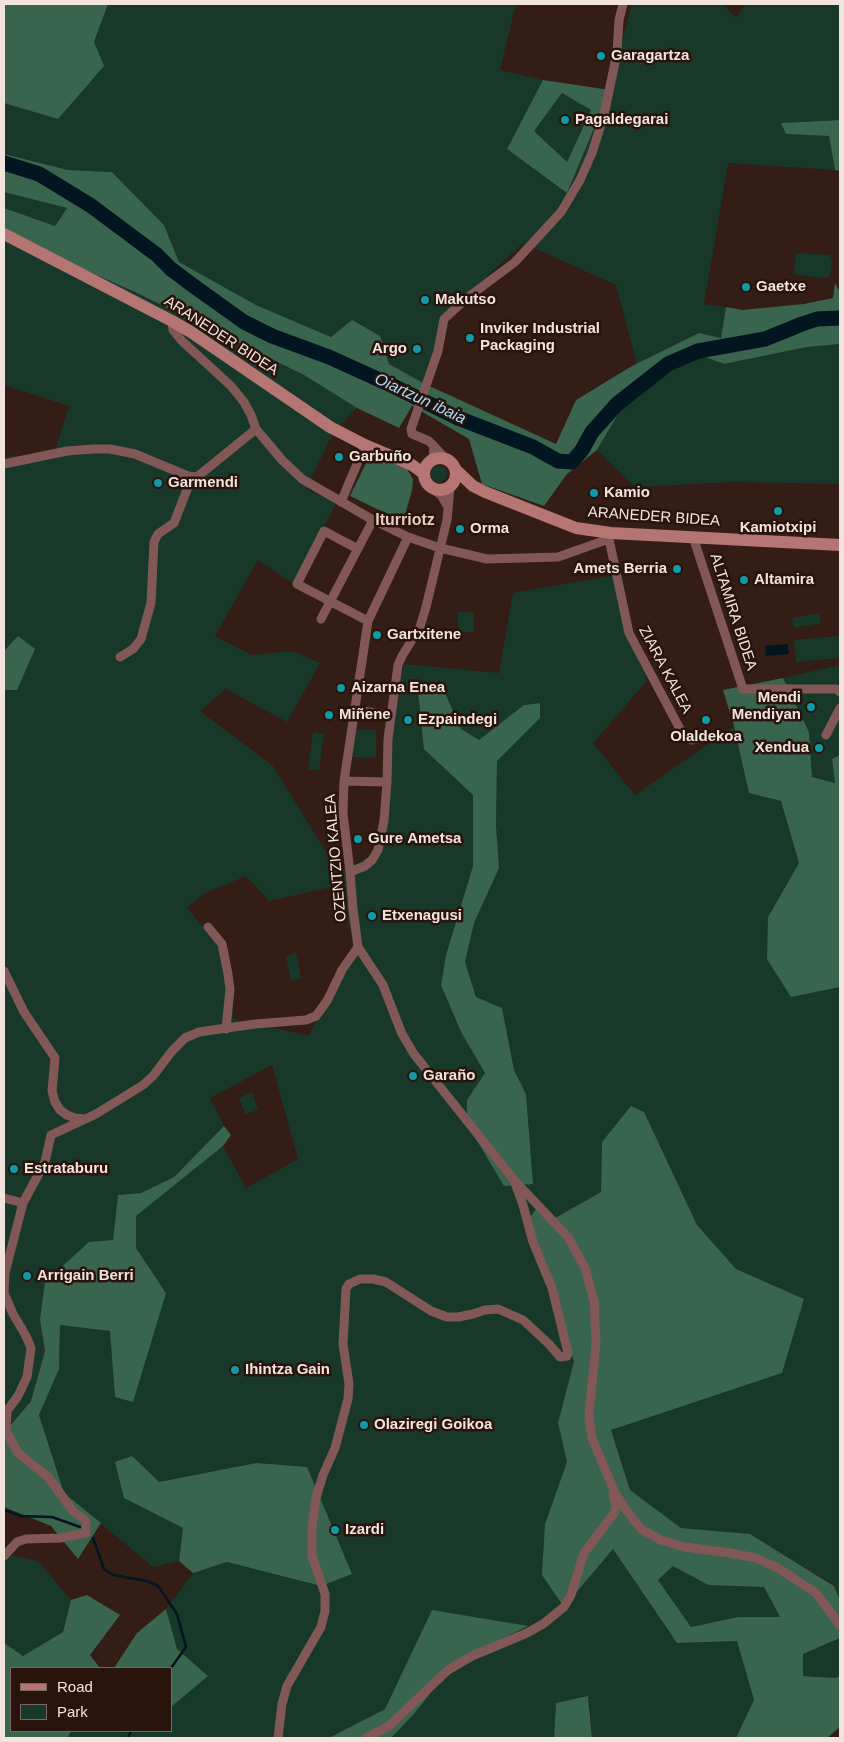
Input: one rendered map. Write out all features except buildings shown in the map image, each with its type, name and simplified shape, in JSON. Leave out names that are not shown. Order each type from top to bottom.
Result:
[{"type":"street","points":[[350,872],[365,866],[372,860],[378,850],[384,821],[391,715],[398,665],[420,627],[447,520],[451,486],[455,478],[453,465],[430,441],[412,434],[411,429],[438,351],[444,319],[467,298],[515,262],[564,208],[580,180],[599,134],[617,53],[619,20],[624,4]]},
{"type":"street","name":"ARANEDER BIDEA","points":[[4,234],[191,332],[330,427],[365,445],[412,465],[428,465]]},
{"type":"street","points":[[172,321],[173,330],[182,341],[231,386],[239,396],[251,415],[256,429],[282,460],[302,479],[373,520],[408,537],[456,553],[486,559],[558,557],[610,536]]},
{"type":"street","points":[[120,657],[133,649],[141,639],[151,603],[154,542],[158,534],[174,522],[188,487],[197,477],[256,429]]},
{"type":"street","points":[[341,502],[365,445]]},
{"type":"street","points":[[434,446],[425,481],[441,495],[448,508]]},
{"type":"street","points":[[4,464],[67,451],[110,449],[135,454],[188,476],[197,477]]},
{"type":"street","points":[[428,465],[441,458],[446,459]]},
{"type":"street","name":"ARANEDER BIDEA","points":[[455,469],[473,486],[499,499],[569,526],[610,536],[694,537],[840,545]]},
{"type":"street","points":[[434,490],[443,490],[451,486]]},
{"type":"street","name":"ARANEDER BIDEA","points":[[451,486],[473,486]]},
{"type":"street","points":[[321,620],[373,520]]},
{"type":"street","points":[[358,549],[324,531],[297,584],[368,621]]},
{"type":"street","name":"ZIARA KALEA","points":[[610,536],[629,633],[680,729],[691,740],[699,736]]},
{"type":"street","name":"OZENTZIO KALEA","points":[[358,947],[343,813],[344,782],[368,621],[408,537]]},
{"type":"street","name":"ALTAMIRA BIDEA","points":[[694,537],[743,689],[836,689],[840,692]]},
{"type":"street","points":[[826,735],[840,708]]},
{"type":"street","points":[[355,710],[391,715]]},
{"type":"street","points":[[344,782],[387,782]]},
{"type":"street","points":[[208,928],[222,944],[228,974],[229,997],[226,1029]]},
{"type":"street","points":[[4,1556],[18,1542],[26,1539],[60,1538],[86,1534],[86,1521],[73,1511],[48,1477],[18,1452],[6,1431],[7,1411],[24,1383],[30,1362],[31,1348],[4,1293],[5,1273],[23,1203],[46,1162],[50,1135],[96,1114],[143,1084],[153,1076],[172,1051],[185,1038],[199,1032],[255,1024],[306,1020],[316,1016],[327,1002],[342,970],[358,947],[383,985],[402,1034],[414,1054],[514,1180],[568,1238],[585,1268],[594,1301],[596,1343],[589,1415],[592,1438],[623,1505],[641,1529],[661,1540],[685,1547],[730,1552],[756,1558],[778,1568],[816,1593],[840,1625]]},
{"type":"street","points":[[4,971],[24,1012],[55,1058],[52,1091],[55,1102],[60,1110],[67,1115],[85,1119]]},
{"type":"street","points":[[278,1738],[282,1704],[287,1686],[321,1627],[325,1610],[325,1594],[312,1556],[312,1527],[316,1498],[323,1475],[335,1448],[348,1399],[349,1384],[343,1344],[346,1289],[349,1284],[360,1279],[386,1282],[431,1311],[447,1316],[473,1314],[485,1310],[498,1309],[523,1320],[560,1357],[567,1356],[568,1353],[552,1288],[533,1242],[514,1180]]},
{"type":"street","points":[[4,1198],[23,1203]]},
{"type":"street","points":[[366,1738],[389,1726],[440,1676],[453,1667],[472,1656],[527,1633],[543,1624],[564,1607],[571,1595],[584,1553],[615,1512],[616,1506],[611,1482]]},
{"type":"green space","points":[[4,4],[108,4],[94,42],[104,66],[58,119],[4,103]]},
{"type":"green space","points":[[108,4],[516,4],[500,70],[543,80],[507,149],[567,193],[610,90],[632,4],[723,4],[736,18],[746,4],[840,4],[840,120],[782,123],[786,134],[829,136],[835,170],[728,163],[704,304],[726,307],[721,338],[699,333],[637,364],[616,285],[523,243],[444,316],[425,384],[388,364],[380,336],[332,337],[256,305],[179,262],[164,225],[112,172],[68,170],[4,154],[4,103],[59,118],[94,42]]},
{"type":"green space","points":[[543,80],[610,90],[567,193],[507,149]],"holes":[[[562,93],[591,110],[567,162],[534,131]]]},
{"type":"green space","points":[[562,93],[591,110],[567,162],[534,131]]},
{"type":"green space","points":[[840,120],[840,171],[835,170],[829,136],[786,134],[781,123]]},
{"type":"green space","points":[[4,154],[68,170],[112,172],[164,225],[179,262],[256,305],[331,337],[352,320],[380,336],[389,364],[425,384],[556,444],[576,400],[632,366],[699,333],[721,338],[726,307],[742,310],[804,304],[833,298],[835,283],[840,292],[840,344],[807,347],[724,364],[700,355],[634,387],[597,450],[567,474],[544,506],[482,484],[469,439],[412,406],[399,428],[357,408],[304,375],[135,292],[4,234],[4,208],[55,226],[67,208],[4,192]]},
{"type":"green space","points":[[4,192],[67,207],[55,226],[4,208]]},
{"type":"green space","points":[[4,234],[135,292],[304,375],[357,408],[334,431],[306,489],[336,503],[295,585],[258,560],[215,636],[252,655],[292,651],[320,663],[287,722],[226,689],[200,711],[273,766],[339,873],[384,848],[388,756],[404,664],[499,673],[513,593],[616,575],[647,681],[593,743],[635,795],[734,726],[749,792],[781,801],[799,863],[768,917],[834,989],[840,987],[840,1600],[834,1585],[750,1534],[681,1528],[630,1490],[611,1429],[782,1373],[803,1299],[736,1269],[697,1225],[644,1112],[602,1142],[601,1192],[554,1218],[526,1223],[574,1361],[558,1423],[567,1462],[545,1524],[564,1606],[613,1549],[677,1643],[737,1641],[754,1700],[736,1738],[592,1738],[589,1697],[556,1704],[554,1738],[391,1738],[414,1714],[456,1661],[432,1610],[385,1709],[329,1738],[68,1738],[71,1732],[172,1732],[172,1706],[208,1676],[177,1649],[166,1609],[193,1573],[227,1562],[321,1586],[256,1463],[159,1482],[124,1498],[183,1528],[179,1561],[153,1567],[64,1493],[39,1415],[59,1369],[60,1324],[111,1331],[115,1397],[166,1293],[136,1248],[136,1216],[223,1146],[246,1188],[298,1159],[272,1065],[210,1098],[224,1126],[174,1177],[141,1193],[118,1195],[113,1240],[40,1320],[45,1351],[31,1401],[4,1433],[4,690],[17,690],[18,636],[4,651],[4,457],[54,454],[69,406],[4,385]],"holes":[[[441,684],[461,729],[479,740],[524,705],[540,703],[540,718],[497,761],[496,825],[499,868],[474,923],[465,962],[476,997],[502,1008],[514,1070],[526,1094],[533,1184],[467,1100],[485,1073],[461,1032],[441,985],[446,955],[473,866],[473,795]],[[246,876],[269,901],[336,886],[355,942],[309,1036],[233,1019],[229,958],[187,908],[205,893]]]},
{"type":"green space","points":[[796,253],[830,255],[832,261],[830,277],[820,278],[794,274]]},
{"type":"green space","points":[[840,344],[840,484],[733,482],[635,487],[597,450],[634,387],[700,355],[724,364],[807,347]]},
{"type":"green space","points":[[370,455],[407,469],[413,479],[405,515],[398,519],[350,496]]},
{"type":"green space","points":[[439,466],[447,474],[439,482],[431,474]]},
{"type":"green space","points":[[458,612],[474,612],[474,632],[458,632]]},
{"type":"green space","points":[[819,613],[821,623],[794,628],[792,618]]},
{"type":"green space","points":[[18,636],[35,649],[17,690],[4,690],[4,651]]},
{"type":"green space","points":[[839,636],[840,658],[796,662],[794,640]]},
{"type":"green space","points":[[840,665],[840,755],[832,759],[835,783],[812,777],[809,732],[783,678]]},
{"type":"green space","points":[[783,678],[809,732],[812,777],[835,783],[832,759],[840,755],[840,987],[791,997],[767,959],[768,917],[799,863],[781,801],[749,793],[734,726],[723,690]]},
{"type":"green space","points":[[441,684],[461,729],[479,740],[524,705],[540,703],[540,718],[497,761],[496,825],[499,868],[474,923],[465,962],[476,997],[502,1008],[514,1070],[526,1094],[533,1184],[504,1186],[467,1124],[467,1100],[485,1073],[461,1032],[441,985],[446,955],[473,866],[473,795],[424,749],[418,691]]},
{"type":"green space","points":[[355,729],[376,730],[376,758],[351,757]]},
{"type":"green space","points":[[313,732],[324,734],[319,770],[308,769]]},
{"type":"green space","points":[[296,953],[301,978],[291,981],[286,956]]},
{"type":"green space","points":[[252,1092],[258,1110],[245,1114],[239,1098]]},
{"type":"green space","points":[[631,1106],[644,1112],[697,1225],[736,1269],[804,1299],[782,1373],[611,1430],[630,1490],[681,1528],[750,1534],[834,1586],[840,1600],[840,1638],[803,1654],[803,1676],[836,1678],[840,1676],[840,1727],[827,1738],[736,1738],[754,1700],[737,1641],[677,1643],[613,1549],[564,1607],[542,1575],[545,1524],[567,1462],[558,1423],[574,1361],[526,1223],[536,1209],[555,1218],[601,1192],[602,1142]],"holes":[[[673,1566],[708,1585],[764,1587],[780,1617],[738,1617],[691,1627],[658,1580]]]},
{"type":"green space","points":[[224,1126],[231,1135],[223,1146],[136,1216],[136,1248],[166,1293],[133,1402],[115,1397],[110,1331],[60,1325],[59,1369],[39,1415],[64,1493],[101,1523],[78,1559],[51,1526],[4,1507],[4,1433],[31,1401],[45,1351],[40,1320],[45,1282],[89,1242],[113,1240],[118,1195],[141,1193],[174,1177]]},
{"type":"green space","points":[[132,1456],[159,1482],[256,1463],[307,1467],[352,1574],[321,1586],[227,1562],[193,1573],[179,1561],[183,1528],[124,1498],[115,1462]]},
{"type":"green space","points":[[9,1555],[38,1561],[71,1600],[63,1632],[23,1656],[4,1643],[4,1560]]},
{"type":"green space","points":[[673,1566],[708,1585],[764,1587],[781,1618],[738,1617],[691,1627],[658,1580]]},
{"type":"green space","points":[[87,1595],[120,1615],[90,1655],[99,1667],[10,1667],[10,1732],[71,1732],[68,1738],[4,1738],[4,1643],[23,1656],[63,1632],[71,1600]]},
{"type":"green space","points":[[166,1609],[177,1649],[208,1676],[172,1706],[172,1667],[115,1667],[137,1633]]},
{"type":"green space","points":[[432,1610],[528,1626],[456,1661],[414,1714],[391,1738],[329,1738],[385,1709]]},
{"type":"green space","points":[[840,1638],[840,1676],[836,1678],[803,1676],[803,1654]]},
{"type":"green space","points":[[588,1696],[592,1738],[554,1738],[556,1703]]},
{"type":"water","points":[[788,644],[789,654],[766,656],[765,646]]},
{"type":"waterway","name":"Oiartzun ibaia","points":[[4,163],[39,174],[90,205],[157,255],[171,269],[244,322],[272,336],[329,357],[458,418],[533,447],[558,461],[572,462],[582,450],[592,432],[617,404],[668,364],[698,351],[765,339],[817,319],[840,318]]},
{"type":"waterway","points":[[4,1510],[21,1516],[52,1517],[80,1527]]},
{"type":"waterway","points":[[93,1538],[104,1569],[113,1575],[147,1581],[158,1586],[177,1614],[186,1647],[172,1667]]},
{"type":"waterway","points":[[128,1738],[131,1732]]},
{"type":"place","name":"Garagartza","points":[[601,56]]},
{"type":"place","name":"Pagaldegarai","points":[[565,120]]},
{"type":"place","name":"Gaetxe","points":[[746,287]]},
{"type":"place","name":"Makutso","points":[[425,300]]},
{"type":"place","name":"Inviker Industrial Packaging","points":[[470,338]]},
{"type":"place","name":"Argo","points":[[417,349]]},
{"type":"place","name":"Garbuño","points":[[339,457]]},
{"type":"place","name":"Garmendi","points":[[158,483]]},
{"type":"place","name":"Kamio","points":[[594,493]]},
{"type":"place","name":"Kamiotxipi","points":[[778,511]]},
{"type":"place","name":"Orma","points":[[460,529]]},
{"type":"place","name":"Amets Berria","points":[[677,569]]},
{"type":"place","name":"Altamira","points":[[744,580]]},
{"type":"place","name":"Gartxitene","points":[[377,635]]},
{"type":"place","name":"Aizarna Enea","points":[[341,688]]},
{"type":"place","name":"Mendi Mendiyan","points":[[811,707]]},
{"type":"place","name":"Miñene","points":[[329,715]]},
{"type":"place","name":"Ezpaindegi","points":[[408,720]]},
{"type":"place","name":"Olaldekoa","points":[[706,720]]},
{"type":"place","name":"Xendua","points":[[819,748]]},
{"type":"place","name":"Gure Ametsa","points":[[358,839]]},
{"type":"place","name":"Etxenagusi","points":[[372,916]]},
{"type":"place","name":"Garaño","points":[[413,1076]]},
{"type":"place","name":"Estrataburu","points":[[14,1169]]},
{"type":"place","name":"Arrigain Berri","points":[[27,1276]]},
{"type":"place","name":"Ihintza Gain","points":[[235,1370]]},
{"type":"place","name":"Olaziregi Goikoa","points":[[364,1425]]},
{"type":"place","name":"Izardi","points":[[335,1530]]},
{"type":"district","name":"Iturriotz","points":[[405,521]]}]
